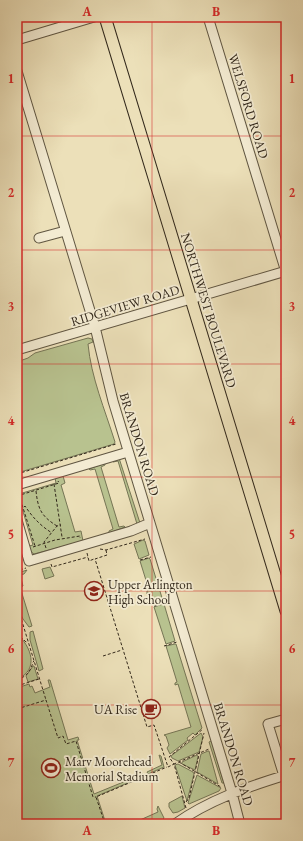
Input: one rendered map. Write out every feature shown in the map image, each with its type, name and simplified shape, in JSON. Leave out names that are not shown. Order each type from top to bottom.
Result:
[{"type":"main road","name":"NORTHWEST BOULEVARD","points":[[105,17],[286,611]]},
{"type":"street","points":[[17,40],[94,17]]},
{"type":"street","name":"WELSFORD ROAD","points":[[208,17],[286,271]]},
{"type":"street","name":"BRANDON ROAD","points":[[17,71],[95,327],[113,401],[232,793],[240,824]]},
{"type":"street","points":[[39,238],[66,231]]},
{"type":"street","name":"RIDGEVIEW ROAD","points":[[17,350],[286,271]]},
{"type":"street","points":[[17,485],[128,452]]},
{"type":"street","points":[[17,520],[29,561],[136,529],[150,523]]},
{"type":"street","points":[[175,824],[206,805],[232,793],[285,776],[282,754],[268,724],[286,719]]},
{"type":"path","points":[[17,474],[116,444]]},
{"type":"path","points":[[17,496],[59,483],[57,477]]},
{"type":"path","points":[[54,484],[63,538]]},
{"type":"path","points":[[36,490],[39,510],[46,518],[57,526]]},
{"type":"path","points":[[20,495],[35,546]]},
{"type":"path","points":[[23,507],[25,506],[31,515],[52,533]]},
{"type":"path","points":[[44,542],[57,526],[61,525]]},
{"type":"path","points":[[26,550],[44,542],[63,538],[80,536],[82,542]]},
{"type":"path","points":[[86,550],[89,561],[107,555],[106,550]]},
{"type":"path","points":[[50,561],[52,567],[88,556]]},
{"type":"path","points":[[140,560],[151,557]]},
{"type":"path","points":[[17,558],[20,570],[17,576]]},
{"type":"path","points":[[95,559],[147,728],[154,725],[163,756],[168,767]]},
{"type":"path","points":[[154,606],[165,603]]},
{"type":"path","points":[[17,605],[58,738],[63,736],[66,744],[76,741],[93,797],[96,797],[105,824]]},
{"type":"path","points":[[17,621],[21,620]]},
{"type":"path","points":[[17,633],[26,642],[29,642]]},
{"type":"path","points":[[164,646],[177,642]]},
{"type":"path","points":[[103,656],[123,649]]},
{"type":"path","points":[[20,685],[18,680],[26,675],[30,670],[32,662],[34,661]]},
{"type":"path","points":[[17,686],[40,679]]},
{"type":"path","points":[[17,709],[46,700]]},
{"type":"path","points":[[165,759],[203,729]]},
{"type":"path","points":[[186,802],[190,798],[201,753],[204,733]]},
{"type":"path","points":[[96,797],[209,749]]},
{"type":"path","points":[[169,757],[174,764],[186,802],[186,808]]},
{"type":"path","points":[[178,762],[222,788]]},
{"type":"green space","points":[[88,338],[92,339],[93,342],[88,344],[92,369],[115,442],[114,444],[17,473],[17,362],[28,358],[35,353]]},
{"type":"green space","points":[[119,458],[140,523],[137,524],[118,461],[113,462],[113,460]]},
{"type":"green space","points":[[105,463],[105,465],[101,467],[119,527],[125,527],[109,533],[109,531],[113,529],[95,469],[89,469]]},
{"type":"green space","points":[[63,476],[65,483],[61,485],[75,532],[81,531],[83,541],[34,554],[30,551],[29,546],[33,545],[19,498],[17,498],[17,490],[19,494],[56,483],[55,478]]},
{"type":"green space","points":[[143,540],[145,541],[149,555],[139,559],[134,544]]},
{"type":"green space","points":[[149,558],[163,601],[154,605],[150,593],[147,594],[147,591],[149,590],[140,561]]},
{"type":"green space","points":[[50,567],[54,576],[45,579],[42,569]]},
{"type":"green space","points":[[27,570],[24,574],[20,575],[23,586],[20,587],[32,626],[29,627],[21,615],[17,596],[21,582],[18,573]]},
{"type":"green space","points":[[164,604],[175,641],[166,644],[154,607]]},
{"type":"green space","points":[[33,631],[43,669],[39,671],[30,640],[30,632]]},
{"type":"green space","points":[[17,634],[22,639],[29,651],[31,664],[29,670],[17,679]]},
{"type":"green space","points":[[176,644],[202,728],[195,735],[193,733],[187,738],[188,740],[170,754],[167,748],[169,745],[166,736],[164,735],[191,727],[178,684],[175,685],[177,682],[166,646]]},
{"type":"green space","points":[[33,666],[38,679],[28,682],[26,676]]},
{"type":"green space","name":"Marv Moorehead Memorial Stadium","points":[[48,680],[50,680],[68,740],[78,737],[79,740],[77,740],[94,794],[143,774],[144,776],[97,796],[106,824],[17,824],[17,688],[29,684],[30,687],[32,686],[35,693],[50,687]]},
{"type":"green space","points":[[201,733],[203,737],[199,752],[178,761],[172,758],[171,756]]},
{"type":"green space","points":[[213,740],[215,753],[224,783],[222,783],[209,742]]},
{"type":"green space","points":[[208,751],[218,784],[197,772],[201,754]]},
{"type":"green space","points":[[159,755],[161,756],[164,767],[148,774],[147,772],[162,765]]},
{"type":"green space","points":[[197,755],[198,757],[195,770],[182,764],[182,762]]},
{"type":"green space","points":[[178,764],[194,774],[187,801],[175,765]]},
{"type":"green space","points":[[197,775],[221,788],[219,791],[189,804],[188,803]]},
{"type":"green space","points":[[182,796],[185,808],[173,813],[169,807],[169,803]]},
{"type":"green space","points":[[158,806],[164,818],[159,824],[131,824],[158,812]]},
{"type":"place","name":"Upper Arlington High School","points":[[94,591]]},
{"type":"place","name":"UA Rise","points":[[151,709]]},
{"type":"place","name":"Marv Moorehead Memorial Stadium","points":[[51,768]]}]
